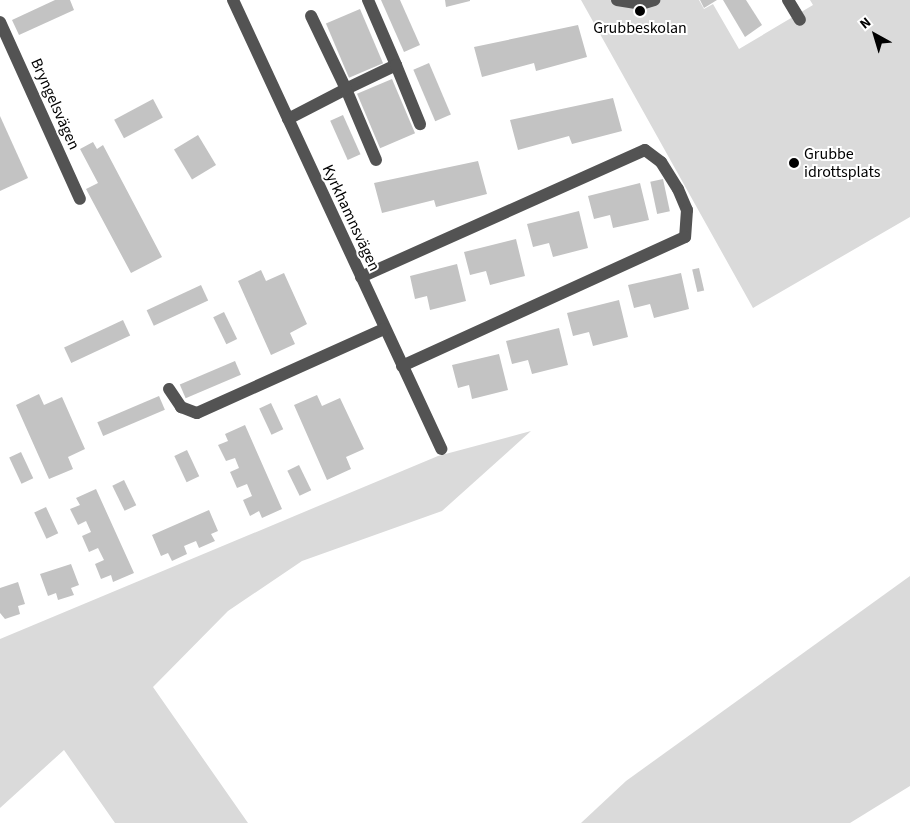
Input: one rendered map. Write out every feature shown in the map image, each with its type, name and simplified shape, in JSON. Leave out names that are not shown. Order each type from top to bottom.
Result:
[{"type":"street","name":"Kyrkhamnsvägen","points":[[233,0],[441,449]]},
{"type":"street","points":[[368,0],[420,124]]},
{"type":"street","points":[[617,0],[641,4],[654,0]]},
{"type":"street","points":[[788,0],[800,20]]},
{"type":"street","points":[[311,16],[346,89],[376,160]]},
{"type":"street","name":"Bryngelsvägen","points":[[0,22],[80,199]]},
{"type":"street","points":[[288,119],[396,65]]},
{"type":"street","points":[[361,277],[645,150],[661,162],[678,189],[687,210],[685,237],[402,366]]},
{"type":"street","points":[[169,389],[181,407],[198,413],[384,329]]},
{"type":"shaded area","name":"Grubbe idrottsplats","points":[[581,0],[699,0],[704,9],[713,4],[739,49],[813,5],[810,0],[910,0],[910,217],[753,308]]},
{"type":"shaded area","points":[[531,431],[442,511],[302,561],[228,611],[153,687],[248,823],[115,823],[64,750],[0,808],[0,639],[438,456]]},
{"type":"shaded area","points":[[910,576],[910,786],[850,823],[581,823],[626,781]]},
{"type":"building","points":[[55,0],[70,0],[74,10],[19,35],[12,20]]},
{"type":"building","points":[[381,0],[400,0],[420,45],[404,52]]},
{"type":"building","points":[[445,0],[470,0],[470,1],[446,7]]},
{"type":"building","points":[[700,0],[717,0],[704,8]]},
{"type":"building","points":[[723,0],[746,0],[762,25],[745,37]]},
{"type":"building","points":[[360,9],[383,63],[349,78],[326,23]]},
{"type":"building","points":[[578,25],[587,57],[536,71],[534,63],[482,77],[474,47]]},
{"type":"building","points":[[429,63],[451,115],[435,121],[413,70]]},
{"type":"building","points":[[392,79],[415,133],[380,148],[357,94]]},
{"type":"building","points":[[613,98],[622,131],[572,144],[569,136],[518,150],[510,120]]},
{"type":"building","points":[[153,99],[163,118],[124,138],[114,120]]},
{"type":"building","points":[[343,115],[360,154],[348,160],[330,121]]},
{"type":"building","points":[[0,116],[28,178],[0,191]]},
{"type":"building","points":[[198,135],[216,165],[192,179],[174,149]]},
{"type":"building","points":[[93,142],[97,149],[103,145],[162,257],[131,273],[86,189],[98,183],[80,149]]},
{"type":"building","points":[[478,161],[487,194],[436,207],[434,200],[382,213],[374,183]]},
{"type":"building","points":[[663,179],[670,211],[657,214],[650,182]]},
{"type":"building","points":[[640,183],[649,220],[613,228],[610,215],[594,219],[588,196]]},
{"type":"building","points":[[579,211],[588,248],[553,257],[549,243],[533,247],[527,224]]},
{"type":"building","points":[[516,239],[525,276],[490,285],[486,271],[470,275],[464,252]]},
{"type":"building","points":[[457,264],[466,301],[430,310],[427,296],[415,299],[410,276]]},
{"type":"building","points":[[699,268],[704,290],[697,292],[692,270]]},
{"type":"building","points":[[261,270],[266,281],[284,273],[307,324],[290,333],[295,344],[271,355],[238,281]]},
{"type":"building","points":[[681,273],[689,309],[654,318],[650,304],[634,308],[628,285]]},
{"type":"building","points":[[201,285],[208,300],[154,326],[147,310]]},
{"type":"building","points":[[619,300],[628,337],[593,346],[589,332],[573,336],[567,313]]},
{"type":"building","points":[[224,312],[237,339],[226,344],[213,317]]},
{"type":"building","points":[[123,320],[130,335],[71,363],[64,347]]},
{"type":"building","points":[[559,328],[568,365],[532,374],[528,360],[512,364],[506,341]]},
{"type":"building","points":[[499,354],[508,390],[472,399],[469,385],[458,388],[452,365]]},
{"type":"building","points":[[235,361],[241,375],[186,398],[180,384]]},
{"type":"building","points":[[39,394],[44,405],[62,397],[85,449],[68,457],[73,469],[49,479],[16,405]]},
{"type":"building","points":[[317,395],[322,406],[340,398],[364,449],[346,457],[351,469],[327,480],[294,405]]},
{"type":"building","points":[[159,396],[165,410],[103,436],[97,422]]},
{"type":"building","points":[[271,403],[283,429],[271,435],[259,408]]},
{"type":"building","points":[[245,425],[282,509],[262,518],[259,511],[250,516],[243,500],[252,496],[247,484],[237,488],[230,472],[239,468],[235,458],[226,461],[218,445],[228,441],[225,434]]},
{"type":"building","points":[[187,450],[199,476],[187,482],[174,456]]},
{"type":"building","points":[[21,452],[33,478],[21,484],[9,457]]},
{"type":"building","points":[[299,465],[311,490],[300,496],[287,471]]},
{"type":"building","points":[[124,480],[136,505],[125,511],[112,486]]},
{"type":"building","points":[[96,489],[134,573],[113,582],[111,575],[101,579],[95,564],[104,560],[98,548],[89,552],[82,536],[91,532],[86,521],[78,525],[70,509],[80,505],[76,498]]},
{"type":"building","points":[[46,507],[58,533],[46,539],[34,512]]},
{"type":"building","points":[[209,510],[218,531],[211,534],[215,541],[199,548],[196,541],[184,546],[187,554],[172,561],[168,553],[161,556],[152,535]]},
{"type":"building","points":[[71,564],[79,585],[71,588],[74,595],[58,600],[56,593],[48,596],[40,574]]},
{"type":"building","points":[[18,582],[25,604],[18,606],[20,614],[5,619],[0,613],[0,588]]},
{"type":"place","name":"Grubbeskolan","points":[[640,11]]},
{"type":"place","name":"Grubbe idrottsplats","points":[[794,163]]}]
